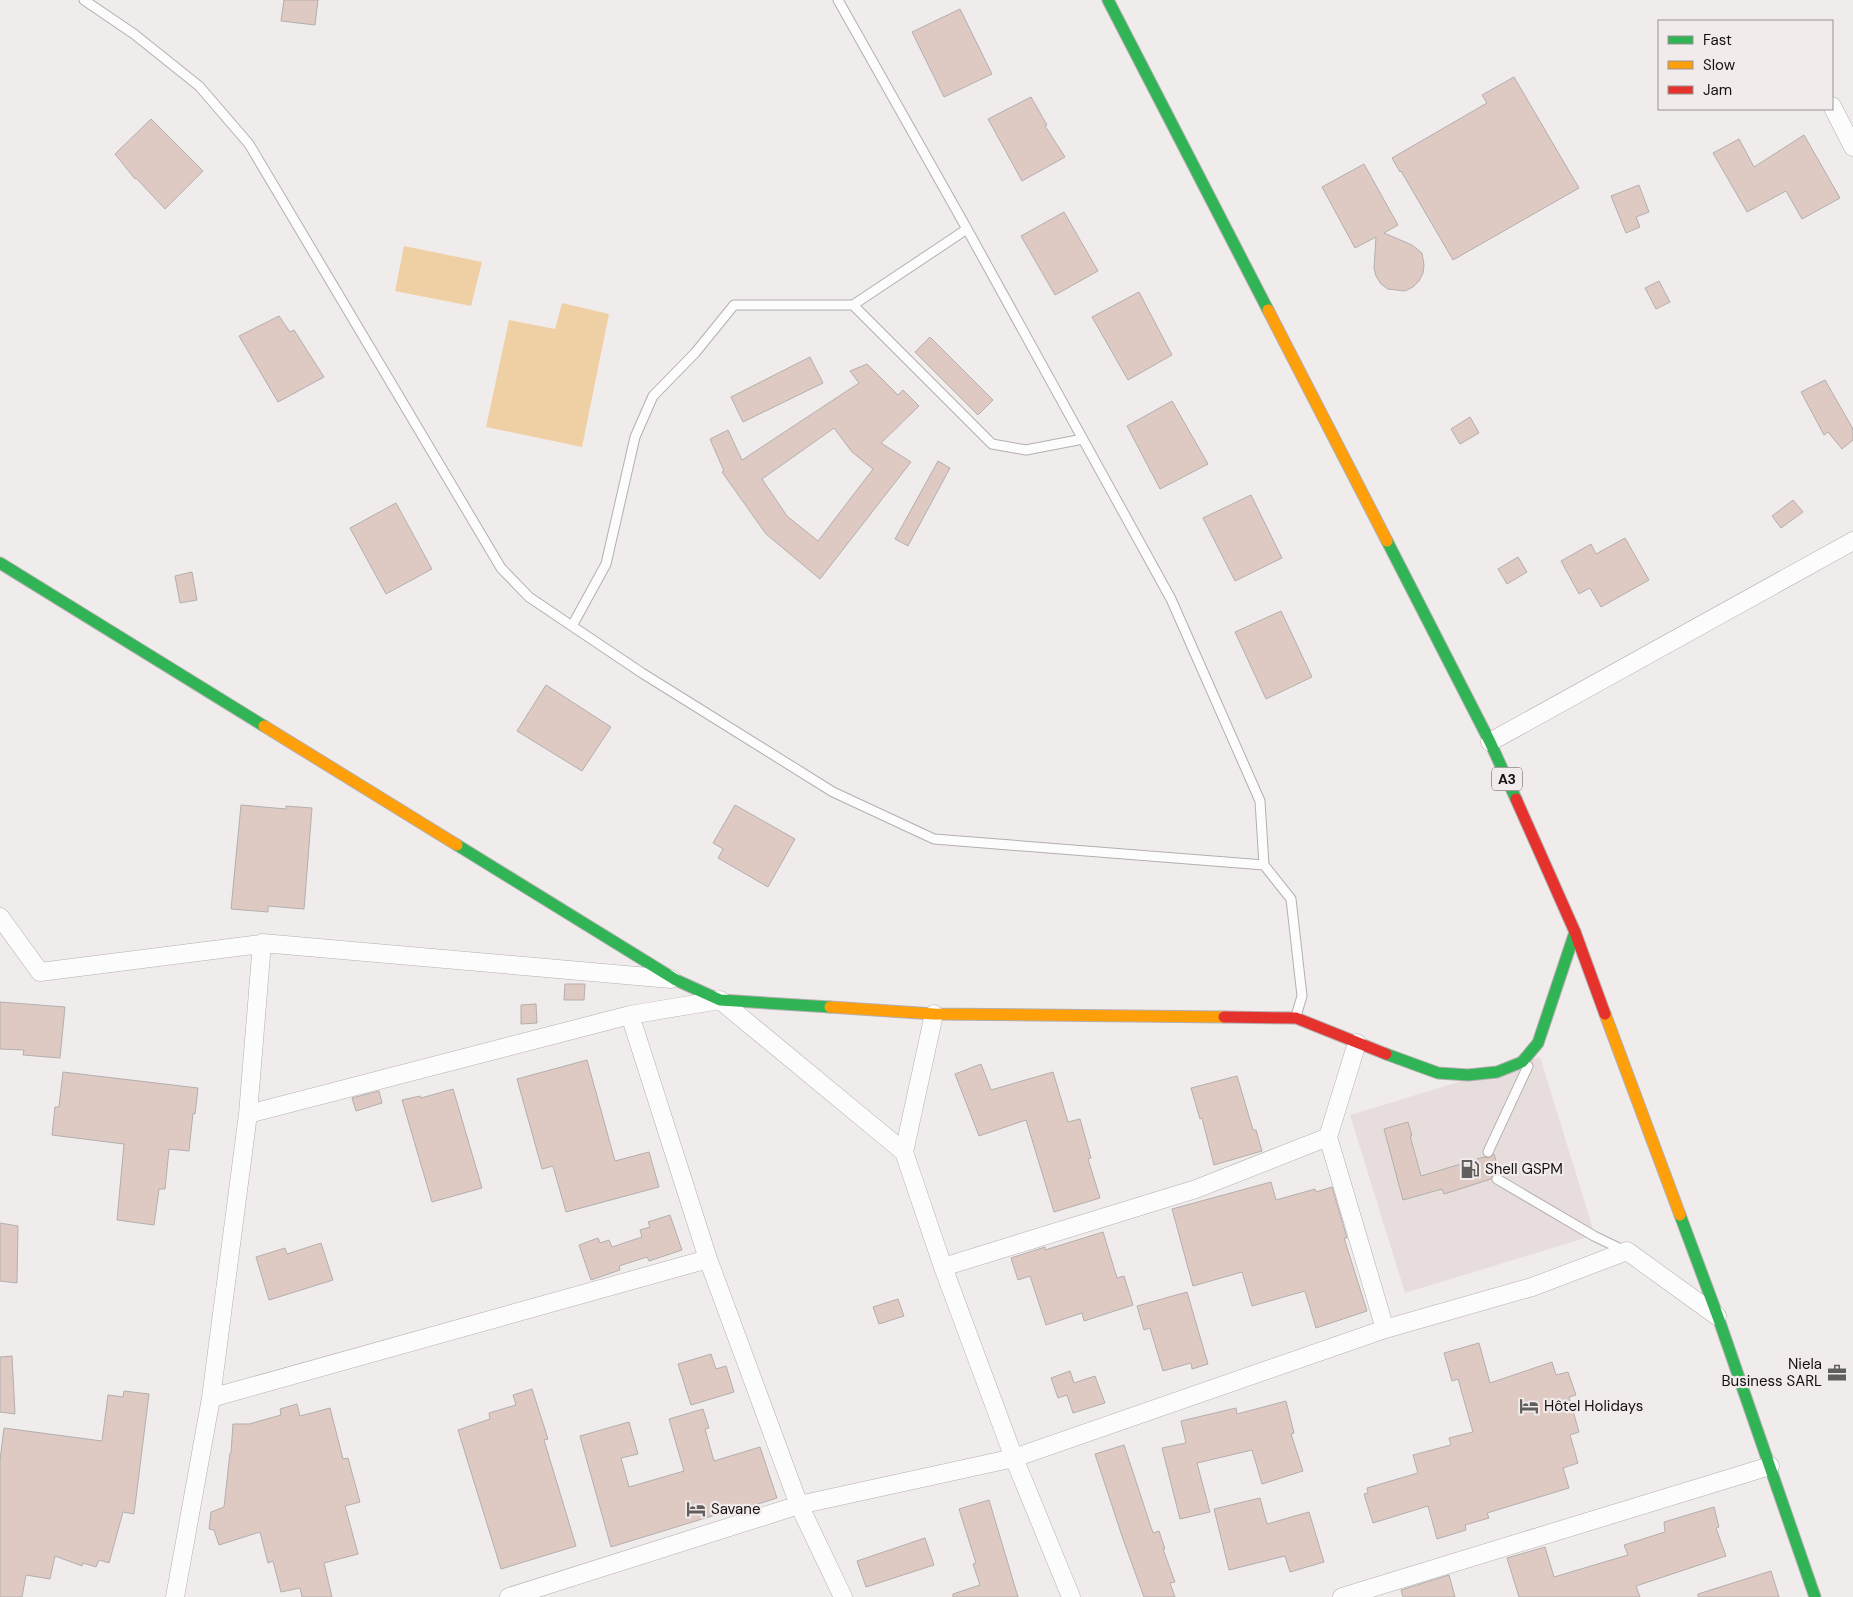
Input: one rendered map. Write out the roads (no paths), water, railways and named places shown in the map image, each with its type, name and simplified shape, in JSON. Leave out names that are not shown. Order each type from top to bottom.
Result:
[{"type":"main road","name":"A3","points":[[1108,0],[1490,742],[1575,932],[1718,1317],[1815,1597]]},
{"type":"main road","points":[[0,563],[676,980],[720,1000],[934,1014],[1296,1018],[1357,1044],[1438,1073],[1468,1075],[1497,1072],[1522,1062],[1538,1043],[1575,932]]},
{"type":"street","points":[[1833,108],[1853,147]]},
{"type":"street","points":[[1490,742],[1853,541]]},
{"type":"street","points":[[0,917],[40,972],[261,944],[262,942],[676,980]]},
{"type":"street","points":[[175,1597],[211,1398],[248,1114],[261,944]]},
{"type":"street","points":[[248,1114],[630,1016],[720,1000],[904,1152]]},
{"type":"street","points":[[934,1014],[904,1152],[943,1267],[1014,1458],[1071,1597]]},
{"type":"street","points":[[630,1016],[708,1259],[799,1505],[843,1597]]},
{"type":"street","points":[[1357,1044],[1328,1137],[1385,1329]]},
{"type":"street","points":[[943,1267],[1196,1189],[1328,1137]]},
{"type":"street","points":[[509,1597],[799,1505],[1014,1458],[1385,1329],[1532,1287],[1627,1251],[1718,1317]]},
{"type":"street","points":[[211,1398],[708,1259]]},
{"type":"street","points":[[1342,1597],[1770,1466]]},
{"type":"lane","points":[[84,0],[134,34],[198,86],[249,144],[502,568],[529,597],[642,673],[833,792],[934,838],[1264,865]]},
{"type":"lane","points":[[838,0],[1171,599],[1260,801],[1264,865],[1292,899],[1302,996],[1296,1018]]},
{"type":"lane","points":[[572,626],[606,564],[635,437],[653,396],[696,353],[734,305],[853,305],[967,229]]},
{"type":"lane","points":[[853,305],[992,444],[1026,450],[1083,439]]},
{"type":"lane","points":[[1488,1152],[1538,1043]]},
{"type":"lane","points":[[1497,1179],[1594,1236],[1627,1251]]},
{"type":"place","name":"Shell GSPM","points":[[1470,1169]]},
{"type":"place","name":"Niela Business SARL","points":[[1837,1373]]},
{"type":"place","name":"Hôtel Holidays","points":[[1529,1406]]},
{"type":"place","name":"Savane","points":[[696,1509]]}]
